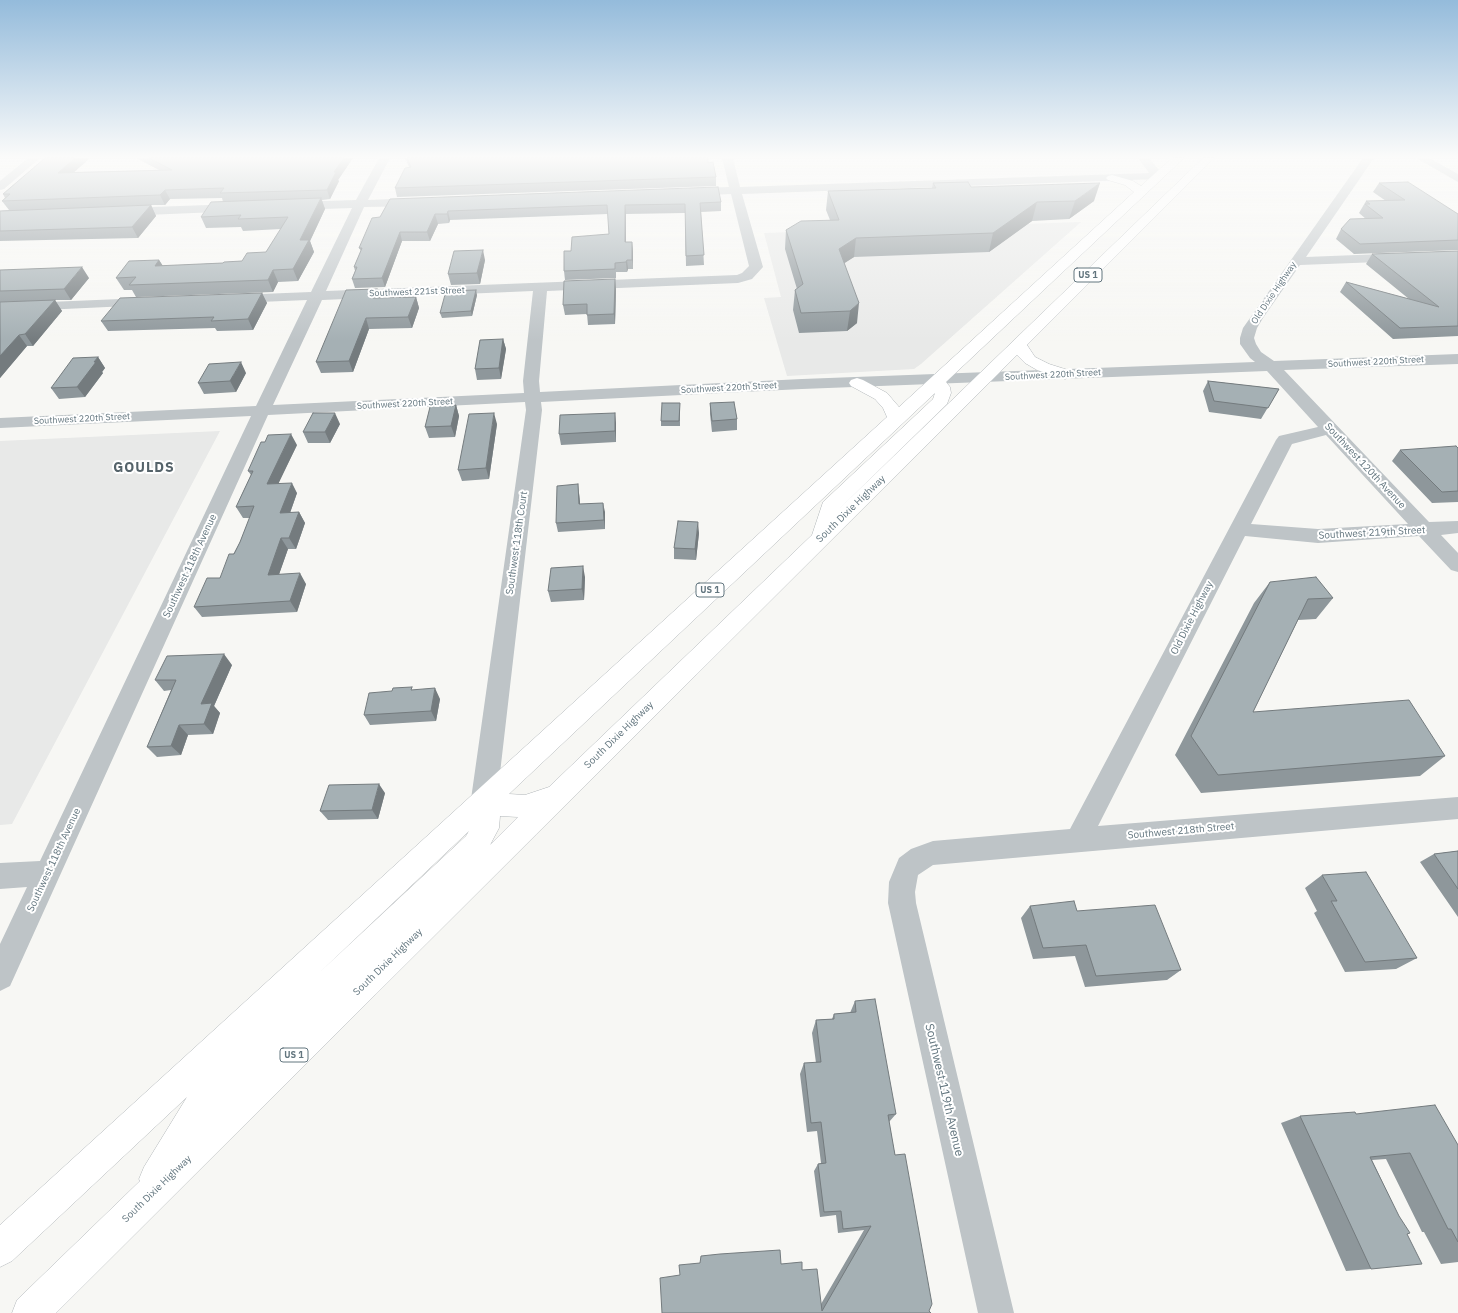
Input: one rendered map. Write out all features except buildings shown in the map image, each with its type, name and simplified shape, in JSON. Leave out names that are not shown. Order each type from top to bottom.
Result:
[{"type":"highway","name":"US 1","points":[[6,1240],[1111,219]]},
{"type":"highway","points":[[1115,249],[1114,235],[1131,219]]},
{"type":"highway","name":"South Dixie Highway","points":[[30,1313],[1145,219]]},
{"type":"highway","points":[[984,378],[976,368],[980,359],[1060,282],[1061,265]]},
{"type":"highway","points":[[1019,343],[1023,352],[1030,360],[1043,367],[1065,374]]},
{"type":"highway","points":[[820,539],[830,506],[941,401],[943,393],[942,387],[937,380]]},
{"type":"highway","points":[[857,383],[881,396],[890,406],[896,418]]},
{"type":"highway","points":[[484,799],[495,804],[514,806],[539,802],[557,796]]},
{"type":"highway","points":[[140,1205],[201,1104],[475,845],[486,828],[488,814],[484,799]]},
{"type":"street","name":"Southwest 118th Avenue","points":[[0,976],[262,410],[353,219]]},
{"type":"street","name":"Southwest 221st Street","points":[[224,299],[738,279],[747,276],[756,268],[743,219]]},
{"type":"street","name":"Old Dixie Highway","points":[[1272,367],[1255,355],[1248,344],[1247,338],[1250,328],[1325,219]]},
{"type":"street","points":[[1296,261],[1458,255]]},
{"type":"street","name":"Southwest 118th Court","points":[[484,799],[534,410],[531,381],[541,286]]},
{"type":"street","points":[[0,308],[162,302]]},
{"type":"street","name":"Southwest 220th Street","points":[[0,423],[857,383],[1458,359]]},
{"type":"street","name":"Southwest 120th Avenue","points":[[1272,367],[1458,565]]},
{"type":"street","name":"Old Dixie Highway","points":[[1078,840],[1285,440],[1331,429]]},
{"type":"street","name":"Southwest 219th Street","points":[[1238,529],[1318,536],[1458,527]]},
{"type":"street","name":"Southwest 218th Street","points":[[908,866],[920,858],[933,853],[1458,808]]},
{"type":"street","name":"Southwest 119th Avenue","points":[[908,866],[902,882],[902,903],[996,1313]]},
{"type":"street","points":[[0,876],[48,873]]},
{"type":"shaded area","points":[[1081,222],[914,369],[787,376],[764,298],[781,297],[764,233]]},
{"type":"shaded area","points":[[220,431],[12,824],[0,825],[0,441]]},
{"type":"district","name":"GOULDS","points":[[144,468]]}]
